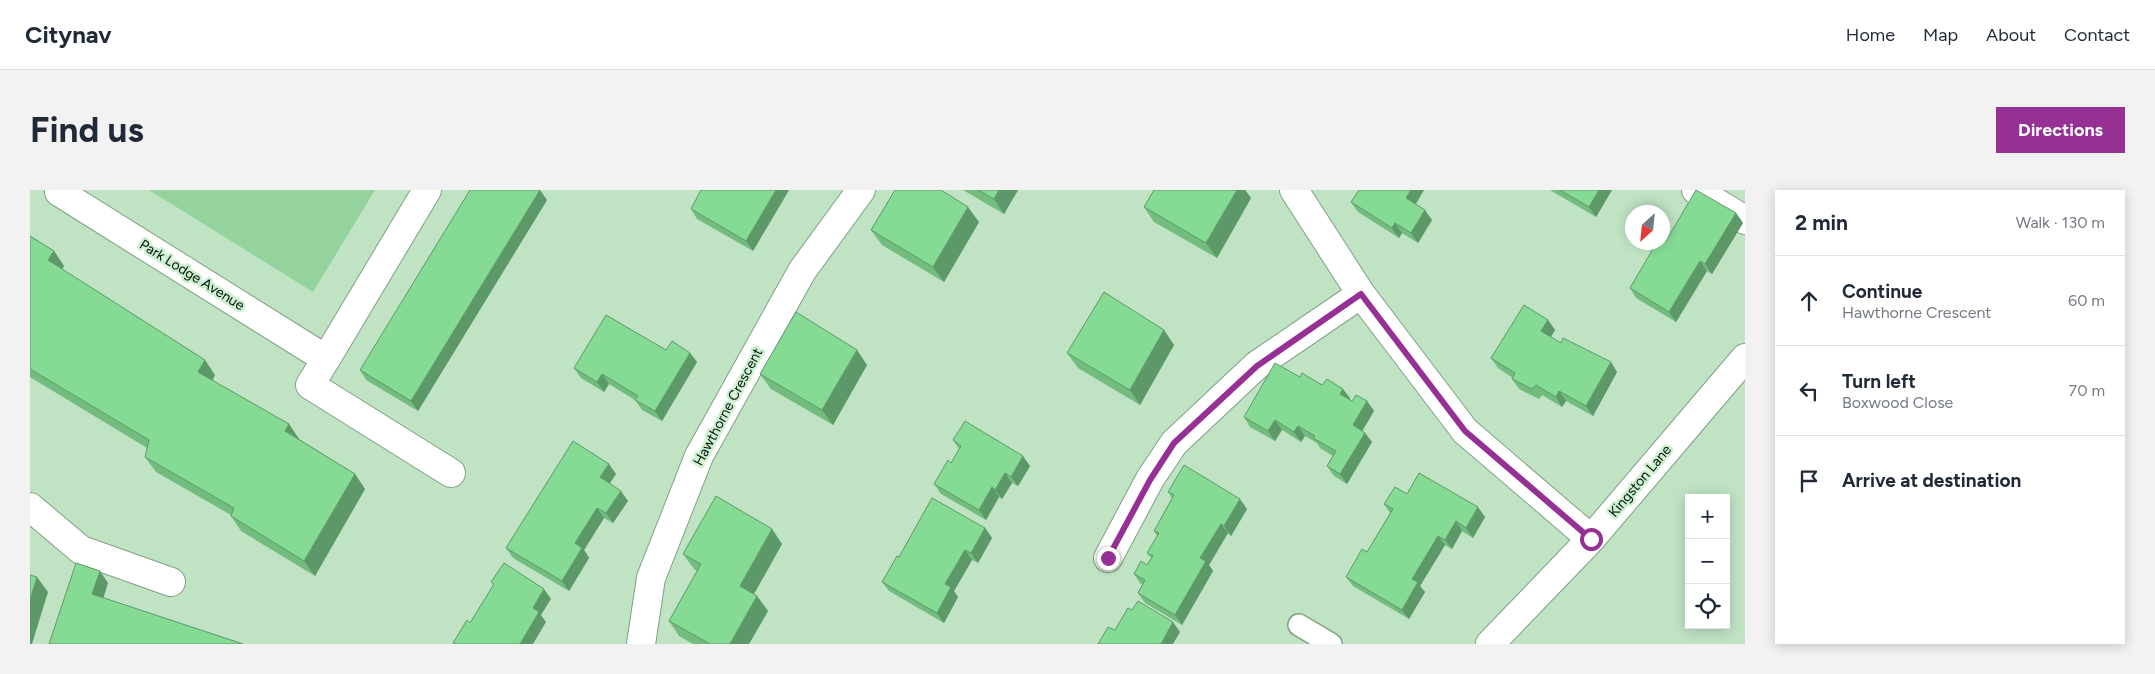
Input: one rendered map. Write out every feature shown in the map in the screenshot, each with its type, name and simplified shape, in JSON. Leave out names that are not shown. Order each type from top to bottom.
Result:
[{"type":"street","name":"Park Lodge Avenue","points":[[60,190],[59,192],[326,359]]},
{"type":"street","points":[[427,190],[310,385],[451,473]]},
{"type":"street","name":"Hawthorne Crescent","points":[[642,644],[651,578],[699,456],[802,271],[861,190]]},
{"type":"street","points":[[1294,190],[1361,294],[1465,431],[1591,539]]},
{"type":"street","points":[[1696,190],[1745,220]]},
{"type":"street","points":[[1108,558],[1150,480],[1174,443],[1257,366],[1361,294]]},
{"type":"street","name":"Kingston Lane","points":[[1490,644],[1591,539],[1745,358]]},
{"type":"street","points":[[30,507],[78,559],[172,582]]},
{"type":"lane","points":[[1299,625],[1331,644]]},
{"type":"green space","points":[[149,190],[375,190],[313,292]]},
{"type":"building","points":[[470,190],[540,190],[411,401],[360,370]]},
{"type":"building","points":[[701,190],[776,190],[746,241],[691,209]]},
{"type":"building","points":[[895,190],[941,190],[968,207],[933,267],[871,230]]},
{"type":"building","points":[[978,190],[999,190],[994,199]]},
{"type":"building","points":[[1154,190],[1237,190],[1206,243],[1144,207]]},
{"type":"building","points":[[1359,190],[1411,190],[1406,198],[1425,210],[1411,233],[1395,223],[1392,228],[1351,202]]},
{"type":"building","points":[[1560,190],[1599,190],[1589,207]]},
{"type":"building","points":[[1696,190],[1736,213],[1705,264],[1700,261],[1669,312],[1630,288],[1652,250],[1670,250],[1670,234]]},
{"type":"building","points":[[30,236],[54,251],[48,260],[205,360],[198,372],[289,424],[285,431],[355,474],[304,561],[231,516],[234,508],[145,457],[149,440],[30,369]]},
{"type":"building","points":[[1104,292],[1164,330],[1130,390],[1067,353]]},
{"type":"building","points":[[1524,305],[1548,320],[1541,331],[1561,343],[1563,338],[1611,362],[1586,406],[1559,391],[1556,397],[1536,385],[1532,389],[1512,379],[1515,373],[1491,358]]},
{"type":"building","points":[[796,312],[857,350],[822,410],[760,374]]},
{"type":"building","points":[[606,315],[666,350],[672,341],[690,353],[655,411],[635,400],[638,396],[602,374],[597,382],[574,368]]},
{"type":"building","points":[[1275,363],[1300,377],[1302,373],[1322,385],[1327,379],[1343,389],[1340,394],[1352,401],[1356,395],[1367,401],[1353,425],[1365,433],[1340,474],[1327,466],[1336,451],[1313,438],[1315,436],[1298,426],[1294,432],[1275,420],[1268,431],[1244,417]]},
{"type":"building","points":[[965,421],[1023,456],[1011,477],[1005,473],[995,490],[992,487],[979,510],[934,484],[948,460],[951,463],[961,446],[953,440]]},
{"type":"building","points":[[573,441],[609,464],[600,477],[621,491],[606,513],[597,508],[575,543],[582,548],[562,581],[506,548]]},
{"type":"building","points":[[1184,465],[1240,499],[1224,526],[1221,524],[1200,558],[1206,561],[1175,615],[1138,593],[1145,580],[1134,574],[1141,561],[1147,565],[1153,556],[1147,553],[1159,533],[1154,531],[1174,495],[1168,492]]},
{"type":"building","points":[[1419,473],[1478,507],[1466,528],[1456,521],[1445,540],[1438,536],[1412,579],[1418,582],[1402,610],[1346,577],[1362,549],[1367,552],[1393,509],[1384,504],[1395,487],[1407,494]]},
{"type":"building","points":[[716,496],[772,529],[740,586],[757,596],[730,644],[710,644],[669,621],[701,564],[683,554]]},
{"type":"building","points":[[932,498],[985,528],[971,553],[965,550],[945,584],[951,587],[937,613],[882,582],[897,556],[899,557]]},
{"type":"building","points":[[76,563],[100,571],[92,594],[243,644],[49,644]]},
{"type":"building","points":[[504,563],[544,589],[533,608],[539,612],[520,644],[453,643],[467,620],[470,623],[494,584],[491,582]]},
{"type":"building","points":[[30,575],[37,577],[30,600]]},
{"type":"building","points":[[1138,601],[1173,622],[1161,644],[1098,644],[1108,627],[1115,630],[1128,608],[1132,610]]},
{"type":"route","points":[[1108,558],[1150,480],[1174,443],[1204,413],[1257,366],[1361,294],[1465,431],[1591,539]]}]
